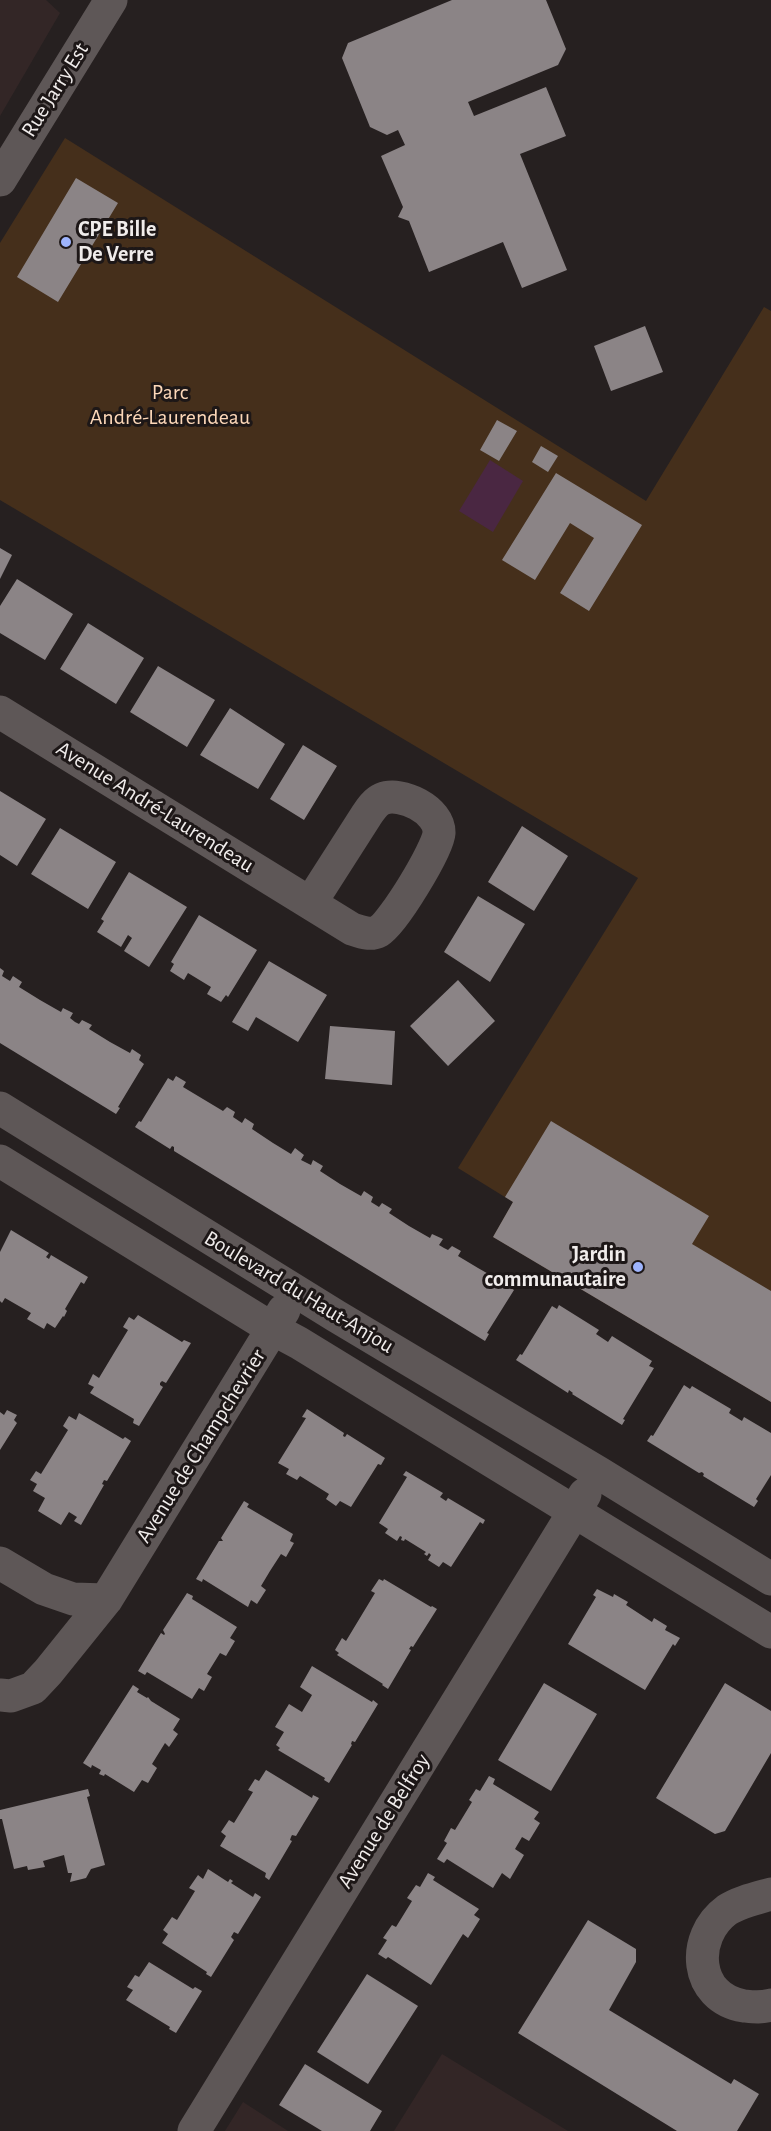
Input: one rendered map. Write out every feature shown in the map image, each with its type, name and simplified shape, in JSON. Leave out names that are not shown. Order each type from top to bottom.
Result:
[{"type":"street","name":"Rue Jarry Est","points":[[0,180],[111,0]]},
{"type":"street","name":"Avenue André-Laurendeau","points":[[0,712],[310,902]]},
{"type":"street","name":"Boulevard du Haut-Anjou","points":[[0,1108],[296,1291],[771,1579]]},
{"type":"street","name":"Boulevard du Haut-Anjou","points":[[0,1161],[771,1632]]},
{"type":"street","name":"Avenue de Champchevrier","points":[[0,1695],[11,1696],[33,1688],[106,1600],[296,1291]]},
{"type":"street","points":[[574,1512],[599,1473]]},
{"type":"street","name":"Avenue de Belfroy","points":[[194,2131],[574,1512]]},
{"type":"street","points":[[0,1563],[44,1588],[74,1599],[106,1600]]},
{"type":"street","points":[[771,1894],[729,1909],[712,1924],[703,1942],[702,1968],[712,1989],[735,2004],[761,2008],[771,2005]]},
{"type":"shaded area","points":[[0,0],[46,0],[60,13],[0,116]]},
{"type":"shaded area","points":[[490,460],[523,481],[493,532],[459,511]]},
{"type":"shaded area","points":[[442,2054],[568,2131],[394,2131]]},
{"type":"shaded area","points":[[243,2102],[288,2131],[225,2131]]},
{"type":"green space","name":"Parc André-Laurendeau","points":[[65,138],[646,501],[764,307],[771,311],[771,1402],[493,1237],[513,1202],[458,1168],[638,878],[0,500],[0,243]]},
{"type":"building","points":[[452,0],[546,0],[566,49],[558,65],[468,102],[474,116],[546,87],[566,136],[520,154],[567,270],[522,288],[503,242],[429,272],[409,221],[398,217],[403,207],[381,156],[405,145],[398,130],[387,135],[370,127],[342,58],[348,43]]},
{"type":"building","name":"CPE Bille De Verre","points":[[76,178],[118,203],[58,302],[17,277]]},
{"type":"building","points":[[645,326],[663,372],[611,391],[594,346]]},
{"type":"building","points":[[497,420],[517,431],[499,461],[480,450]]},
{"type":"building","points":[[541,446],[558,456],[548,472],[532,462]]},
{"type":"building","points":[[556,473],[642,525],[589,611],[560,593],[594,538],[570,523],[535,580],[502,560]]},
{"type":"building","points":[[0,548],[12,555],[0,579]]},
{"type":"building","points":[[17,579],[73,614],[45,660],[0,633],[0,606]]},
{"type":"building","points":[[88,623],[144,658],[116,704],[60,669]]},
{"type":"building","points":[[158,666],[215,700],[187,747],[130,712]]},
{"type":"building","points":[[230,708],[285,744],[258,789],[200,755]]},
{"type":"building","points":[[303,745],[337,766],[304,820],[270,799]]},
{"type":"building","points":[[0,791],[46,819],[17,866],[0,855]]},
{"type":"building","points":[[522,826],[568,856],[534,911],[488,882]]},
{"type":"building","points":[[60,828],[116,862],[88,909],[31,874]]},
{"type":"building","points":[[129,872],[187,907],[149,967],[124,951],[132,938],[128,935],[121,947],[97,932],[104,921],[101,919]]},
{"type":"building","points":[[478,896],[525,924],[490,982],[444,952]]},
{"type":"building","points":[[199,915],[257,950],[228,997],[226,995],[221,1002],[207,994],[211,987],[188,973],[184,980],[170,971],[174,964],[171,962]]},
{"type":"building","points":[[269,961],[327,995],[298,1042],[256,1017],[248,1031],[232,1022]]},
{"type":"building","points":[[0,968],[4,971],[2,976],[10,981],[13,976],[22,982],[19,987],[40,1000],[61,1012],[63,1008],[73,1013],[70,1018],[75,1022],[79,1024],[82,1020],[92,1025],[89,1029],[110,1042],[130,1053],[132,1049],[141,1055],[139,1060],[144,1064],[116,1114],[0,1043]]},
{"type":"building","points":[[458,980],[495,1021],[448,1066],[410,1026]]},
{"type":"building","points":[[330,1026],[395,1031],[392,1085],[325,1079]]},
{"type":"building","points":[[176,1076],[186,1082],[183,1087],[223,1111],[227,1107],[235,1112],[233,1117],[242,1123],[245,1118],[254,1124],[252,1129],[273,1143],[291,1154],[295,1148],[304,1155],[301,1160],[311,1165],[313,1160],[323,1166],[320,1171],[340,1184],[361,1196],[364,1191],[373,1197],[371,1202],[379,1207],[382,1203],[392,1209],[389,1213],[409,1226],[430,1238],[432,1234],[443,1239],[439,1245],[448,1250],[452,1246],[461,1251],[458,1256],[499,1280],[501,1276],[510,1282],[508,1286],[514,1290],[487,1333],[489,1334],[485,1341],[174,1151],[174,1147],[170,1149],[135,1127],[139,1121],[141,1122],[168,1078],[173,1081]]},
{"type":"building","name":"Jardin communautaire","points":[[551,1121],[709,1216],[692,1244],[771,1291],[771,1402],[493,1237],[513,1202],[505,1197]]},
{"type":"building","points":[[11,1230],[49,1253],[46,1257],[49,1259],[51,1255],[88,1277],[84,1284],[81,1282],[65,1309],[67,1311],[64,1317],[55,1328],[47,1323],[44,1329],[27,1319],[31,1313],[5,1298],[2,1303],[0,1301],[0,1252]]},
{"type":"building","points":[[559,1305],[599,1330],[596,1334],[608,1342],[612,1336],[652,1361],[649,1366],[654,1368],[623,1419],[625,1420],[622,1425],[569,1390],[568,1393],[516,1360],[520,1354],[522,1355],[552,1306],[557,1309]]},
{"type":"building","points":[[138,1315],[182,1342],[184,1340],[191,1343],[166,1383],[162,1381],[160,1383],[163,1387],[139,1426],[133,1423],[134,1419],[90,1393],[94,1387],[88,1384],[93,1374],[99,1378],[128,1330],[123,1327],[129,1317],[134,1320]]},
{"type":"building","points":[[684,1385],[690,1389],[692,1386],[731,1409],[729,1413],[742,1421],[744,1417],[771,1433],[771,1475],[756,1499],[758,1501],[754,1507],[703,1476],[702,1472],[699,1473],[647,1441],[651,1435],[653,1436]]},
{"type":"building","points":[[307,1409],[344,1433],[343,1436],[347,1434],[385,1458],[381,1465],[378,1464],[351,1507],[340,1501],[336,1506],[326,1499],[329,1494],[300,1476],[297,1480],[286,1474],[289,1469],[278,1463],[306,1418],[302,1417]]},
{"type":"building","points":[[7,1410],[17,1415],[14,1420],[17,1423],[0,1450],[0,1412],[4,1415]]},
{"type":"building","points":[[79,1413],[123,1439],[125,1437],[131,1441],[107,1481],[104,1480],[102,1484],[104,1485],[81,1525],[74,1521],[77,1517],[69,1512],[61,1525],[38,1511],[45,1498],[33,1491],[37,1484],[30,1480],[36,1471],[41,1474],[68,1430],[63,1426],[69,1416],[76,1420]]},
{"type":"building","points":[[406,1471],[443,1493],[440,1497],[446,1501],[448,1498],[485,1520],[483,1524],[480,1522],[451,1567],[443,1562],[439,1567],[428,1560],[431,1555],[429,1553],[427,1556],[424,1554],[426,1552],[405,1539],[401,1540],[400,1536],[397,1541],[385,1533],[388,1529],[379,1523],[407,1477],[403,1475]]},
{"type":"building","points":[[244,1501],[249,1504],[247,1507],[293,1534],[290,1541],[294,1543],[286,1557],[281,1554],[270,1571],[261,1586],[266,1590],[257,1604],[251,1600],[248,1607],[203,1579],[202,1582],[196,1579],[219,1541],[223,1541],[221,1538]]},
{"type":"building","points":[[379,1579],[383,1581],[384,1579],[437,1609],[413,1647],[409,1649],[411,1650],[388,1689],[337,1655],[339,1653],[335,1650],[342,1638],[346,1641],[375,1593],[371,1591]]},
{"type":"building","points":[[597,1589],[613,1597],[614,1594],[628,1602],[626,1605],[652,1622],[654,1618],[667,1626],[665,1630],[680,1638],[675,1646],[673,1644],[645,1690],[568,1644],[596,1597],[593,1595]]},
{"type":"building","points":[[187,1593],[193,1596],[192,1599],[237,1627],[230,1638],[235,1641],[226,1656],[220,1653],[207,1674],[212,1677],[204,1691],[199,1688],[192,1699],[147,1672],[145,1675],[138,1671],[161,1633],[165,1634],[163,1630]]},
{"type":"building","points":[[312,1666],[378,1704],[355,1742],[352,1741],[352,1745],[329,1783],[324,1780],[325,1778],[278,1750],[280,1748],[276,1745],[284,1732],[275,1727],[289,1704],[302,1712],[312,1695],[300,1687]]},
{"type":"building","points":[[544,1683],[597,1714],[551,1791],[498,1760]]},
{"type":"building","points":[[725,1683],[771,1711],[771,1753],[725,1831],[715,1834],[656,1798]]},
{"type":"building","points":[[133,1685],[139,1689],[137,1692],[180,1719],[173,1730],[178,1734],[169,1747],[165,1743],[152,1764],[157,1768],[148,1783],[142,1780],[134,1792],[105,1774],[104,1776],[99,1774],[101,1770],[83,1763]]},
{"type":"building","points":[[266,1770],[312,1798],[313,1795],[319,1798],[296,1836],[292,1835],[290,1840],[292,1841],[269,1880],[265,1877],[266,1873],[220,1846],[226,1836],[221,1832],[229,1820],[234,1823],[253,1792],[248,1790],[255,1779],[259,1781]]},
{"type":"building","points":[[489,1776],[495,1779],[493,1784],[539,1812],[534,1819],[540,1823],[529,1841],[522,1837],[515,1849],[524,1855],[510,1879],[502,1873],[493,1888],[447,1859],[444,1863],[437,1859],[447,1843],[444,1841],[451,1828],[455,1830],[472,1802],[469,1800],[476,1789],[480,1791]]},
{"type":"building","points":[[88,1789],[90,1796],[87,1797],[105,1865],[91,1869],[86,1878],[70,1882],[72,1873],[68,1873],[64,1855],[43,1861],[45,1867],[28,1870],[27,1866],[14,1869],[2,1819],[0,1819],[0,1810]]},
{"type":"building","points":[[208,1869],[228,1882],[230,1879],[233,1881],[231,1883],[253,1897],[255,1893],[261,1897],[238,1934],[234,1932],[231,1937],[234,1940],[211,1977],[206,1974],[207,1972],[162,1943],[168,1934],[163,1930],[172,1917],[177,1920],[195,1891],[189,1888],[198,1875],[203,1879]]},
{"type":"building","points":[[428,1873],[435,1877],[433,1880],[479,1909],[474,1915],[480,1919],[468,1938],[463,1934],[431,1985],[388,1957],[386,1959],[378,1954],[387,1940],[383,1938],[392,1925],[396,1927],[412,1901],[407,1898],[416,1885],[420,1887]]},
{"type":"building","points":[[588,1920],[636,1949],[636,1962],[609,2010],[731,2084],[734,2079],[759,2094],[737,2131],[677,2131],[518,2033]]},
{"type":"building","points":[[149,1962],[193,1989],[195,1987],[202,1991],[176,2033],[126,2000],[133,1990],[127,1987],[135,1975],[139,1977]]},
{"type":"building","points":[[367,1974],[418,2006],[368,2084],[317,2052]]},
{"type":"building","points":[[305,2064],[382,2111],[370,2131],[322,2131],[279,2105]]},
{"type":"place","name":"CPE Bille De Verre","points":[[66,242]]},
{"type":"place","name":"Jardin communautaire","points":[[638,1267]]}]
